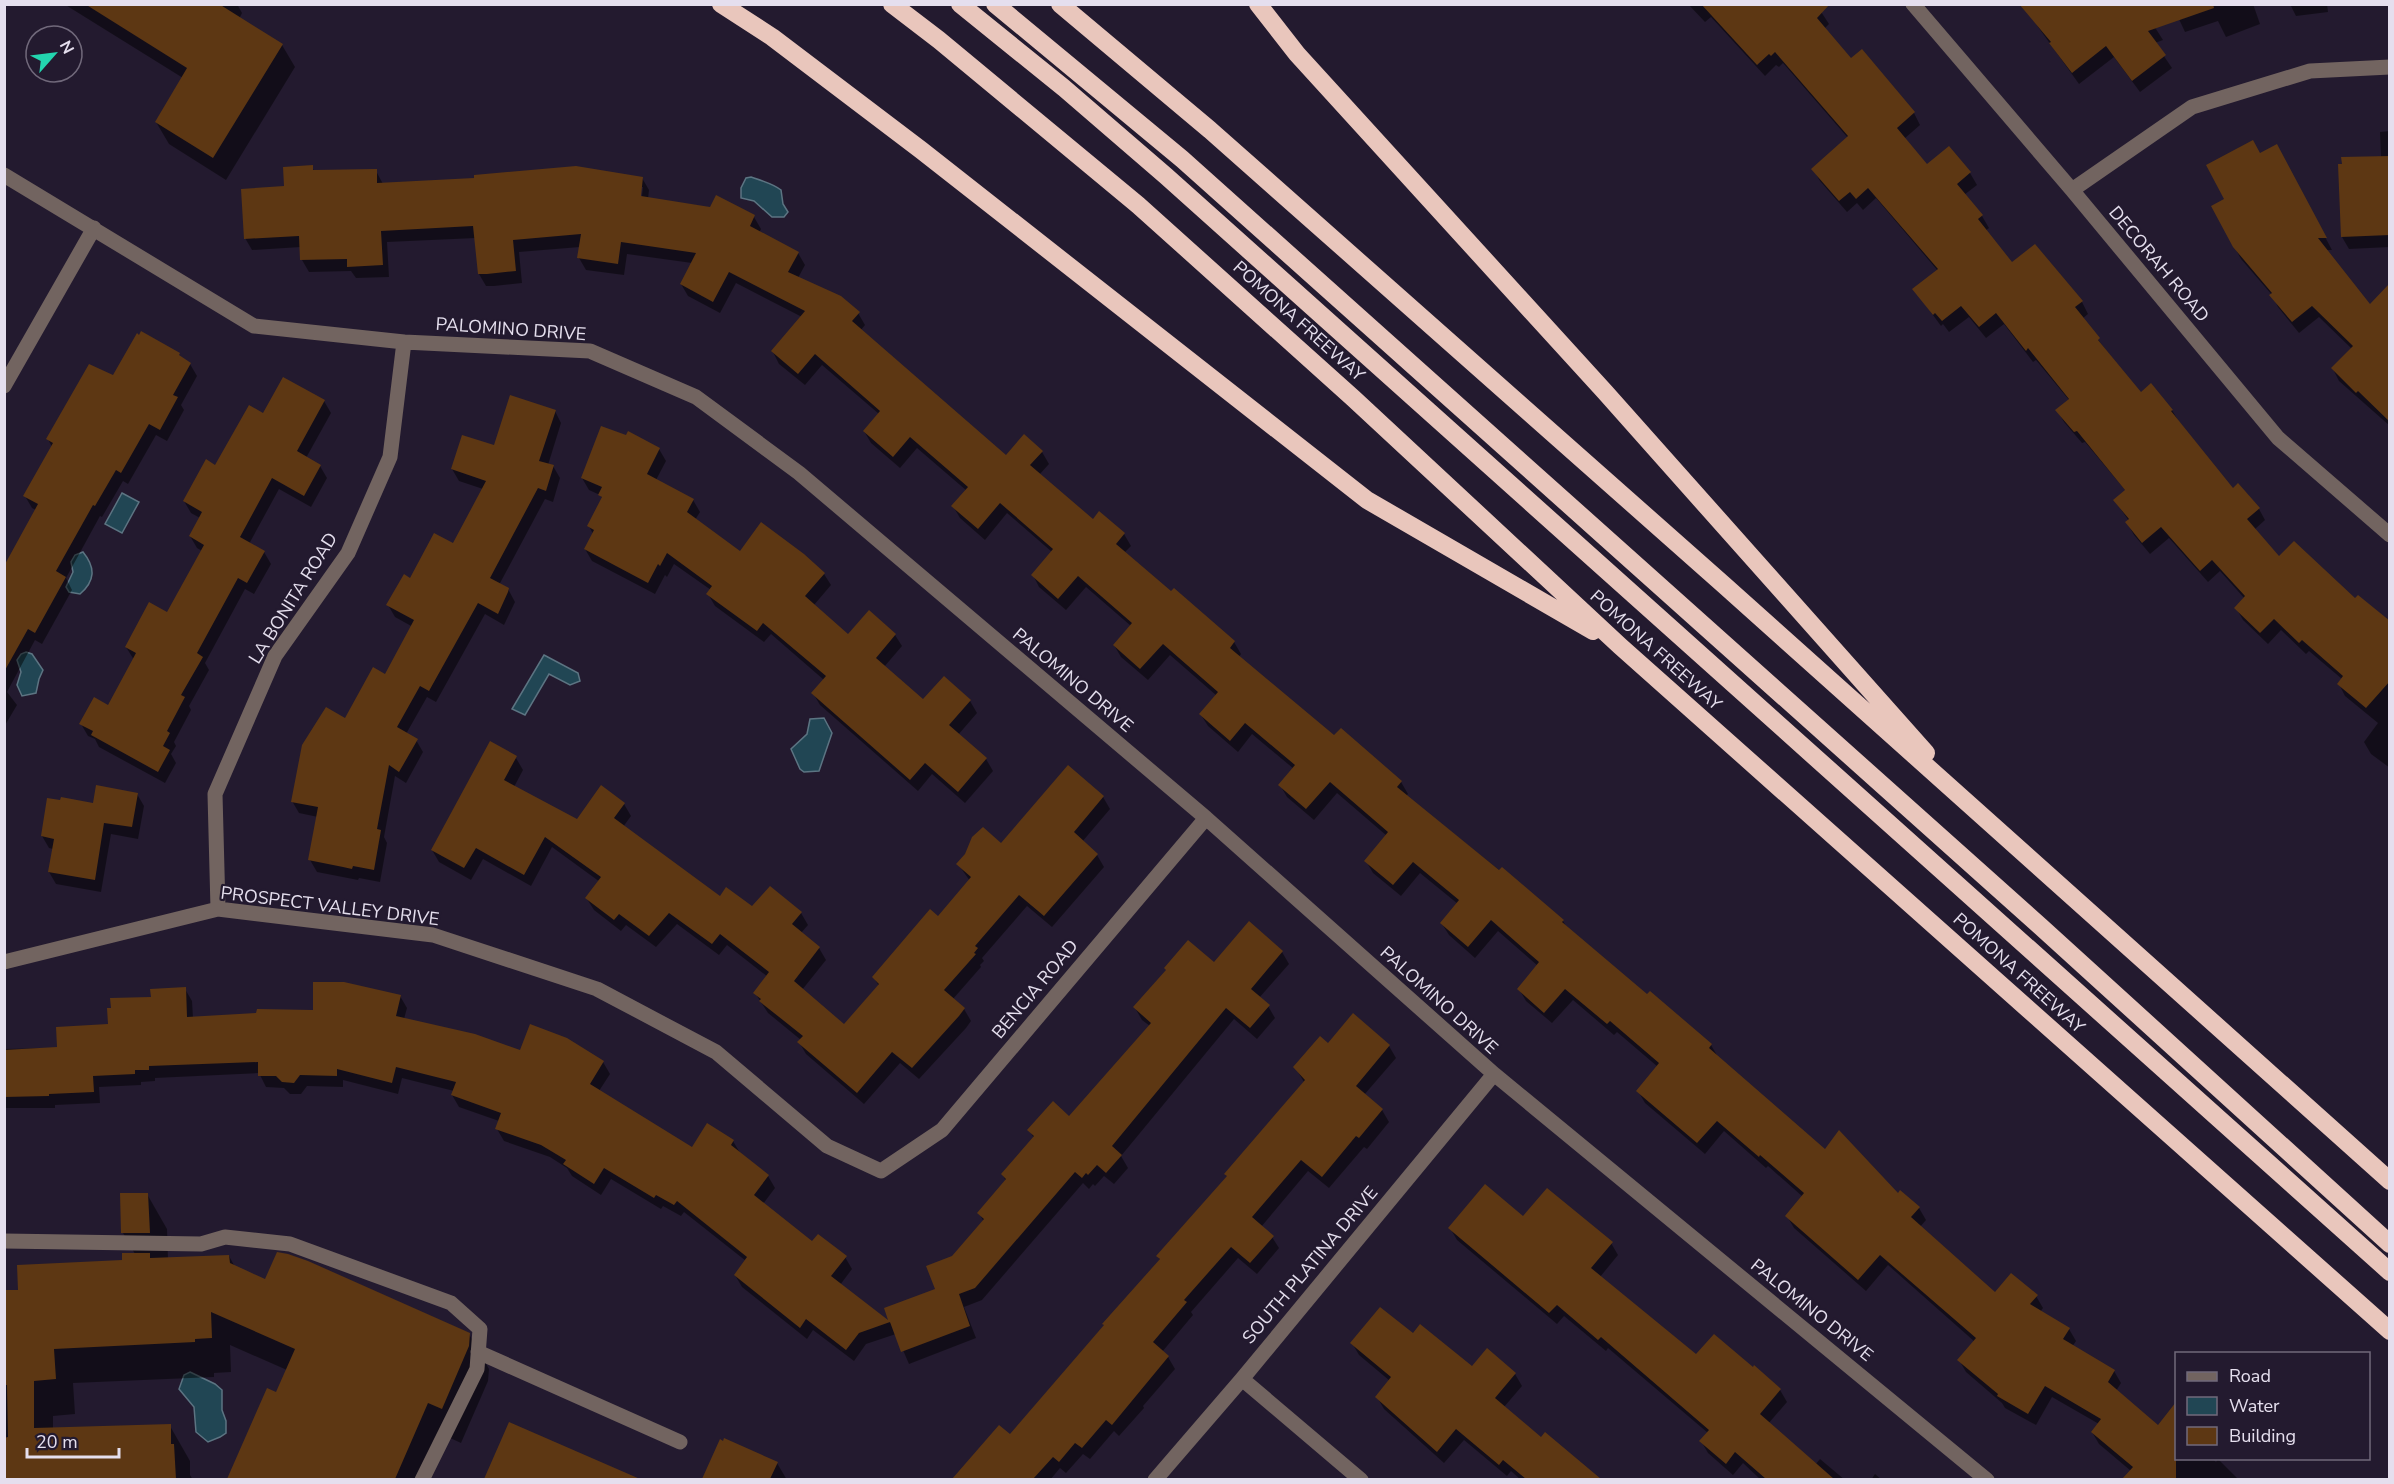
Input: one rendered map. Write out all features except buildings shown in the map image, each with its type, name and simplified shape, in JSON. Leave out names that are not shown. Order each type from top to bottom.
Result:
[{"type":"highway","points":[[721,4],[772,37],[912,143],[1367,500],[1620,646]]},
{"type":"highway","name":"POMONA FREEWAY","points":[[892,4],[948,47],[1138,205],[1353,398],[1620,646],[2390,1331]]},
{"type":"highway","points":[[960,4],[1064,88],[1166,176],[2390,1272]]},
{"type":"highway","points":[[995,4],[1182,159],[2040,926],[2390,1244]]},
{"type":"highway","points":[[1060,4],[1210,130],[2390,1181]]},
{"type":"highway","points":[[1258,4],[1297,54],[1605,392],[1985,819]]},
{"type":"street","name":"DECORAH ROAD","points":[[1913,4],[2072,190],[2278,438],[2390,536]]},
{"type":"street","points":[[2072,190],[2192,107],[2310,71],[2390,67]]},
{"type":"street","name":"PALOMINO DRIVE","points":[[4,175],[254,326],[404,342],[590,351],[696,397],[799,473],[1206,818],[1494,1074],[1987,1479]]},
{"type":"street","points":[[4,386],[94,228]]},
{"type":"street","name":"LA BONITA ROAD","points":[[218,909],[215,794],[275,656],[348,553],[390,457],[404,342]]},
{"type":"street","name":"BENCIA ROAD","points":[[881,1171],[942,1130],[1206,818]]},
{"type":"street","name":"PROSPECT VALLEY DRIVE","points":[[4,962],[218,909],[433,935],[597,989],[716,1052],[826,1146],[881,1171]]},
{"type":"street","name":"SOUTH PLATINA DRIVE","points":[[1155,1479],[1242,1379],[1494,1074]]},
{"type":"street","points":[[4,1241],[201,1244],[225,1237],[290,1244],[451,1303],[480,1329],[477,1369],[422,1479]]},
{"type":"street","points":[[478,1352],[680,1442]]},
{"type":"street","points":[[1242,1379],[1361,1479]]},
{"type":"water","points":[[751,177],[781,190],[783,204],[788,212],[784,217],[772,217],[754,201],[741,198],[741,188],[746,178]]},
{"type":"water","points":[[122,493],[139,502],[122,533],[105,524]]},
{"type":"water","points":[[83,552],[92,569],[91,579],[80,594],[69,592],[66,587],[73,572],[71,562],[75,555]]},
{"type":"water","points":[[26,652],[32,654],[43,670],[36,693],[22,696],[17,685],[21,672],[17,660],[21,654]]},
{"type":"water","points":[[544,655],[578,673],[580,681],[570,685],[549,674],[525,715],[512,709]]},
{"type":"water","points":[[824,718],[832,733],[819,771],[804,772],[800,769],[791,749],[807,734],[810,719]]},
{"type":"water","points":[[190,1372],[222,1390],[222,1410],[226,1421],[226,1433],[208,1442],[196,1432],[194,1407],[179,1389],[184,1375]]}]
